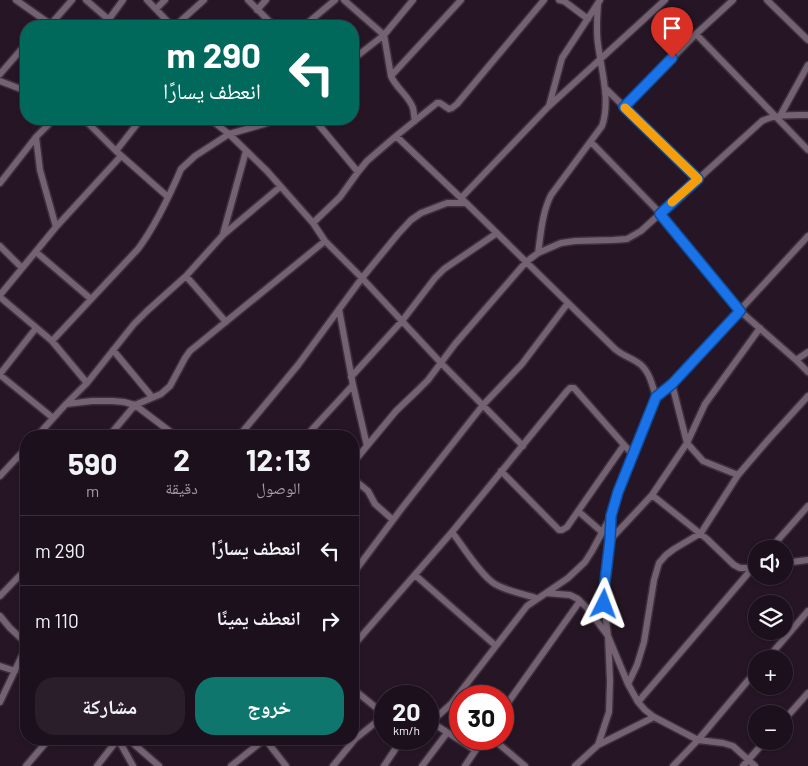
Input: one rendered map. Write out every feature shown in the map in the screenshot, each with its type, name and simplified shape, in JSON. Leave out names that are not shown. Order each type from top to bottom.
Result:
[{"type":"street","points":[[16,0],[42,20]]},
{"type":"street","points":[[53,20],[72,0]]},
{"type":"street","points":[[86,0],[108,19],[123,0]]},
{"type":"street","points":[[147,0],[167,20]]},
{"type":"street","points":[[156,9],[165,0]]},
{"type":"street","points":[[180,20],[204,0]]},
{"type":"street","points":[[248,0],[268,20]]},
{"type":"street","points":[[258,10],[266,0]]},
{"type":"street","points":[[311,20],[336,0]]},
{"type":"street","points":[[344,0],[384,35],[391,76],[410,102],[415,121]]},
{"type":"street","points":[[359,55],[384,35],[413,0]]},
{"type":"street","points":[[391,76],[461,0]]},
{"type":"street","points":[[312,223],[340,197],[367,161],[396,136],[437,103],[449,109],[452,108],[544,0]]},
{"type":"street","points":[[562,0],[588,19]]},
{"type":"street","points":[[244,430],[298,365],[362,278],[411,220],[421,213],[436,207],[464,200],[548,107],[665,0]]},
{"type":"street","points":[[624,107],[732,0]]},
{"type":"street","points":[[767,0],[808,40]]},
{"type":"street","points":[[538,254],[543,214],[547,203],[602,126],[605,118],[605,88],[596,30],[599,2]]},
{"type":"street","points":[[548,107],[562,58],[599,2]]},
{"type":"street","points":[[696,34],[778,116],[808,150]]},
{"type":"street","points":[[0,74],[20,51]]},
{"type":"street","points":[[778,116],[808,65]]},
{"type":"street","points":[[0,81],[20,89]]},
{"type":"street","points":[[605,88],[698,179]]},
{"type":"street","points":[[359,456],[396,411],[418,390],[526,262],[550,247],[568,242],[627,238],[641,231],[757,125],[768,118],[778,116],[808,115]]},
{"type":"street","points":[[0,182],[48,125]]},
{"type":"street","points":[[90,125],[168,197]]},
{"type":"street","points":[[87,383],[52,340],[0,296],[119,153],[137,125]]},
{"type":"street","points":[[218,125],[246,150],[312,223],[325,241],[523,446]]},
{"type":"street","points":[[52,340],[142,244],[154,225],[181,169],[194,156],[229,134],[260,125]]},
{"type":"street","points":[[319,125],[358,172]]},
{"type":"street","points":[[396,136],[464,200],[615,349],[643,366],[649,374],[656,397]]},
{"type":"street","points":[[36,138],[40,170],[56,227]]},
{"type":"street","points":[[591,142],[660,214],[740,311],[808,372]]},
{"type":"street","points":[[223,235],[246,150]]},
{"type":"street","points":[[42,430],[87,383],[134,324],[186,276],[223,235],[280,187]]},
{"type":"street","points":[[351,377],[444,269],[497,233]]},
{"type":"street","points":[[439,714],[451,704],[527,606],[536,598],[568,578],[581,566],[592,551],[611,516],[618,492],[656,397],[672,384],[808,236]]},
{"type":"street","points":[[114,430],[135,405],[161,394],[170,386],[190,351],[325,241]]},
{"type":"street","points":[[0,246],[22,268]]},
{"type":"street","points":[[36,252],[90,300]]},
{"type":"street","points":[[186,276],[226,322]]},
{"type":"street","points":[[359,566],[483,405],[517,369],[568,303]]},
{"type":"street","points":[[339,309],[351,377],[367,446]]},
{"type":"street","points":[[36,328],[0,374],[53,418]]},
{"type":"street","points":[[610,540],[652,495],[687,443],[705,404],[760,328]]},
{"type":"street","points":[[113,350],[152,397]]},
{"type":"street","points":[[796,360],[808,352]]},
{"type":"street","points":[[672,384],[687,443],[703,462],[738,475]]},
{"type":"street","points":[[312,430],[353,385]]},
{"type":"street","points":[[359,639],[452,532],[570,388],[574,388],[633,455]]},
{"type":"street","points":[[628,684],[637,665],[644,642],[654,580],[660,563],[674,549],[701,534],[738,475],[808,396]]},
{"type":"street","points":[[66,404],[124,402],[135,405],[168,430]]},
{"type":"street","points":[[501,472],[559,530],[562,530],[567,527],[624,445]]},
{"type":"street","points":[[0,476],[19,456]]},
{"type":"street","points":[[359,484],[368,491],[375,504],[393,520]]},
{"type":"street","points":[[652,495],[701,534],[734,565],[740,568],[748,567]]},
{"type":"street","points":[[778,540],[808,506]]},
{"type":"street","points":[[578,511],[602,532]]},
{"type":"street","points":[[598,746],[609,712],[610,681],[604,590],[611,516]]},
{"type":"street","points":[[452,532],[485,576],[493,583],[501,588],[536,598]]},
{"type":"street","points":[[793,562],[808,560]]},
{"type":"street","points":[[415,575],[496,646]]},
{"type":"street","points":[[638,702],[748,575]]},
{"type":"street","points":[[0,596],[20,576]]},
{"type":"street","points":[[546,593],[570,595],[588,609],[608,636],[628,684],[645,710],[698,740],[733,746],[755,766]]},
{"type":"street","points":[[514,694],[580,601]]},
{"type":"street","points":[[775,650],[808,611]]},
{"type":"street","points":[[0,616],[20,637]]},
{"type":"street","points":[[0,702],[20,660]]},
{"type":"street","points":[[0,666],[15,671]]},
{"type":"street","points":[[673,766],[698,740],[748,681]]},
{"type":"street","points":[[793,710],[808,693]]},
{"type":"street","points":[[359,694],[374,706]]},
{"type":"street","points":[[575,766],[598,746],[654,716]]},
{"type":"street","points":[[359,736],[374,724]]},
{"type":"street","points":[[422,766],[447,733],[439,728]]},
{"type":"street","points":[[26,766],[44,745]]},
{"type":"street","points":[[98,766],[114,745]]},
{"type":"street","points":[[121,745],[133,766]]},
{"type":"street","points":[[135,745],[158,766]]},
{"type":"street","points":[[231,766],[257,745]]},
{"type":"street","points":[[270,745],[286,766]]},
{"type":"street","points":[[333,766],[350,745]]},
{"type":"street","points":[[384,766],[395,750]]},
{"type":"street","points":[[465,766],[475,750]]},
{"type":"street","points":[[506,750],[526,766]]},
{"type":"street","points":[[743,766],[757,750]]},
{"type":"slow traffic","points":[[625,108],[698,179],[672,202]]},
{"type":"route","points":[[604,604],[611,516],[618,492],[656,397],[672,384],[740,311],[660,214],[698,179],[624,107],[672,58]]}]
